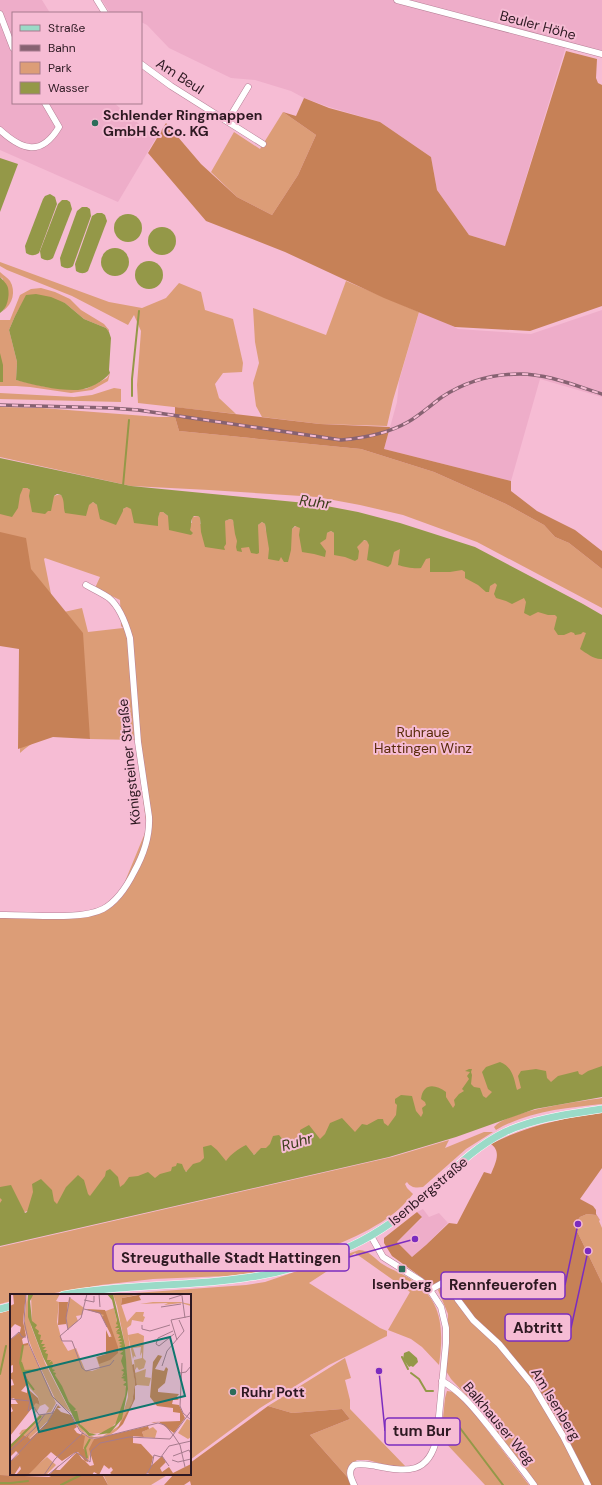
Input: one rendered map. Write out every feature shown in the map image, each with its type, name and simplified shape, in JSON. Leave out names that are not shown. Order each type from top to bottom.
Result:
[{"type":"main road","name":"Isenbergstraße","points":[[70,1294],[99,1290],[260,1276],[303,1265],[342,1251],[371,1236],[406,1212],[467,1157],[498,1136],[530,1123],[602,1109]]},
{"type":"main road","points":[[0,1309],[10,1306]]},
{"type":"street","points":[[97,0],[103,12]]},
{"type":"street","name":"Beuler Höhe","points":[[398,0],[602,54]]},
{"type":"street","points":[[0,14],[12,45]]},
{"type":"street","name":"Am Beul","points":[[142,65],[171,86],[228,120],[263,144]]},
{"type":"street","points":[[228,120],[248,87]]},
{"type":"street","points":[[0,130],[6,136],[23,146],[36,148],[43,145],[49,141],[59,128],[46,104]]},
{"type":"street","name":"Königsteiner Straße","points":[[0,915],[66,915],[92,913],[104,908],[119,896],[129,881],[138,865],[147,842],[149,817],[138,736],[128,629],[114,603],[108,597],[86,585]]},
{"type":"street","points":[[354,1485],[350,1472],[354,1465],[407,1470],[421,1465],[429,1457],[436,1444],[446,1343],[446,1328],[441,1307],[430,1290],[421,1281],[383,1257],[371,1236]]},
{"type":"street","name":"Am Isenberg","points":[[430,1290],[444,1282],[449,1284],[458,1300],[473,1320],[499,1344],[516,1363],[532,1384],[563,1436],[588,1485]]},
{"type":"street","name":"Balkhauser Weg","points":[[442,1381],[454,1387],[477,1412],[517,1461],[534,1485]]},
{"type":"shaded area","points":[[0,0],[42,0],[49,12],[12,12],[12,104],[115,104],[156,138],[118,202],[0,150]]},
{"type":"shaded area","points":[[102,0],[602,0],[602,51],[567,43],[505,246],[469,235],[437,190],[431,157],[380,122],[329,107],[304,98],[291,91],[255,80],[231,78],[169,48],[147,25],[142,22],[142,12],[109,12]]},
{"type":"shaded area","points":[[566,51],[597,59],[596,78],[598,83],[602,85],[602,306],[530,331],[455,327],[384,298],[285,252],[206,221],[148,153],[166,123],[201,164],[237,197],[272,215],[298,175],[316,135],[283,112],[296,116],[304,98],[329,108],[380,122],[431,157],[437,190],[469,235],[505,246]]},
{"type":"shaded area","points":[[420,309],[458,329],[531,334],[602,310],[602,397],[540,379],[511,481],[384,449],[397,402],[399,381]]},
{"type":"shaded area","points":[[175,407],[320,424],[390,427],[384,449],[511,481],[511,491],[537,511],[575,530],[602,551],[602,569],[569,543],[555,537],[544,525],[506,504],[434,472],[361,449],[179,431],[175,417]]},
{"type":"shaded area","points":[[0,532],[26,538],[31,569],[83,633],[90,739],[53,737],[18,749],[19,649],[0,646]]},
{"type":"shaded area","points":[[602,1113],[602,1168],[580,1199],[593,1206],[600,1220],[596,1215],[587,1214],[580,1217],[574,1225],[602,1283],[602,1485],[589,1485],[533,1383],[474,1318],[460,1299],[457,1290],[448,1278],[432,1285],[392,1256],[384,1243],[384,1238],[417,1212],[422,1217],[397,1242],[412,1257],[449,1223],[457,1224],[484,1172],[491,1174],[496,1162],[497,1154],[491,1144],[518,1132],[545,1124],[573,1117]]},
{"type":"shaded area","points":[[423,1209],[429,1217],[439,1213],[448,1223],[412,1257],[397,1242],[422,1218],[417,1212]]},
{"type":"shaded area","points":[[268,1406],[292,1413],[342,1409],[350,1419],[310,1435],[353,1485],[191,1485],[190,1481],[184,1485],[164,1485],[173,1475],[191,1475],[191,1462]]},
{"type":"shaded area","points":[[0,1475],[49,1477],[53,1475],[103,1475],[108,1485],[0,1485]]},
{"type":"green space","points":[[283,112],[316,135],[298,175],[272,215],[237,197],[211,172],[234,132],[260,149]]},
{"type":"green space","points":[[0,262],[109,302],[142,308],[166,298],[179,283],[201,292],[205,310],[233,319],[243,363],[242,372],[223,373],[215,384],[219,398],[236,414],[138,403],[137,385],[141,331],[134,315],[128,325],[72,296],[7,270],[0,266]]},
{"type":"green space","points":[[0,272],[10,281],[13,289],[11,301],[3,311],[5,307],[3,279],[0,277]]},
{"type":"green space","points":[[346,281],[419,312],[393,400],[387,426],[320,424],[262,417],[256,406],[253,383],[259,363],[255,342],[253,308],[326,335]]},
{"type":"green space","points":[[41,288],[55,292],[70,299],[81,310],[104,324],[109,332],[106,328],[84,319],[65,303],[27,295],[9,330],[17,362],[16,380],[46,387],[86,389],[107,378],[110,373],[108,381],[92,390],[71,393],[30,387],[0,386],[0,320],[10,320],[20,295],[31,289]]},
{"type":"green space","points":[[114,388],[121,389],[121,402],[0,399],[0,393],[74,397],[92,395]]},
{"type":"green space","points":[[0,407],[42,408],[175,417],[179,431],[361,449],[434,472],[506,504],[544,525],[555,537],[569,543],[602,569],[602,608],[477,542],[403,515],[317,497],[131,486],[0,457]]},
{"type":"green space","name":"Ruhraue Hattingen Winz","points":[[23,488],[27,488],[30,490],[30,495],[61,495],[64,499],[88,505],[93,502],[97,505],[123,511],[123,509],[129,507],[158,517],[160,512],[163,512],[168,516],[192,523],[192,517],[198,516],[200,518],[200,524],[230,519],[233,520],[235,528],[258,531],[258,525],[262,522],[265,524],[266,531],[292,529],[296,526],[300,527],[300,533],[327,533],[331,531],[367,541],[393,545],[457,562],[602,632],[602,1070],[398,1124],[264,1151],[254,1155],[253,1154],[57,1205],[0,1217],[0,917],[66,915],[98,911],[119,896],[147,828],[135,740],[90,739],[89,734],[60,735],[37,741],[20,753],[21,647],[0,641],[0,490],[21,490]],"holes":[[[45,558],[100,577],[95,588],[120,600],[121,626],[123,628],[88,632],[82,608],[55,614],[44,559]]]},
{"type":"green space","points":[[602,1098],[602,1104],[548,1111],[521,1118],[496,1130],[494,1127],[502,1121],[528,1111]]},
{"type":"green space","points":[[484,1132],[493,1132],[466,1149],[423,1187],[414,1187],[407,1182],[405,1184],[407,1188],[413,1194],[398,1210],[381,1222],[343,1242],[289,1263],[282,1249],[281,1250],[286,1264],[260,1272],[226,1276],[153,1279],[101,1285],[49,1294],[10,1294],[10,1301],[0,1304],[0,1247],[392,1157],[449,1140],[445,1148]]},
{"type":"green space","points":[[587,1214],[596,1215],[600,1220],[599,1221],[602,1228],[602,1283],[574,1225],[580,1217]]},
{"type":"green space","points":[[359,1250],[363,1250],[384,1265],[409,1278],[429,1295],[435,1305],[441,1327],[441,1352],[439,1365],[422,1347],[411,1339],[388,1330],[410,1292],[355,1253],[309,1283],[387,1331],[387,1336],[329,1365],[260,1408],[191,1459],[191,1294],[121,1294],[246,1285],[265,1282]]},
{"type":"green space","points":[[442,1286],[447,1287],[451,1291],[501,1348],[529,1384],[566,1446],[585,1485],[537,1485],[480,1410],[451,1379],[446,1371],[448,1314],[438,1290]]},
{"type":"green space","points":[[10,1310],[10,1475],[52,1475],[49,1476],[0,1475],[0,1313]]},
{"type":"green space","points":[[345,1358],[351,1378],[345,1380],[350,1400],[350,1409],[407,1468],[389,1466],[368,1460],[357,1460],[348,1467],[349,1479],[310,1435],[350,1419],[342,1409],[292,1413],[268,1406]]},
{"type":"green space","points":[[447,1391],[454,1392],[475,1414],[529,1485],[485,1485],[441,1438]]},
{"type":"green space","points":[[103,1475],[167,1475],[151,1485],[108,1485]]},
{"type":"water","points":[[0,158],[18,164],[0,212]]},
{"type":"water","points":[[50,194],[55,197],[57,204],[39,253],[29,255],[26,253],[25,246],[43,199],[45,196]]},
{"type":"water","points":[[62,200],[67,200],[70,202],[72,209],[53,258],[44,260],[41,258],[40,251],[58,204]]},
{"type":"water","points":[[82,207],[87,207],[90,209],[91,216],[73,266],[66,268],[61,266],[60,258],[77,211]]},
{"type":"water","points":[[97,213],[102,213],[105,215],[107,221],[88,271],[79,273],[76,271],[75,264],[92,216]]},
{"type":"water","points":[[128,214],[138,218],[142,228],[138,238],[128,242],[118,238],[114,228],[118,218]]},
{"type":"water","points":[[162,227],[172,231],[176,241],[172,251],[162,255],[152,251],[148,241],[152,231]]},
{"type":"water","points":[[115,248],[125,252],[129,262],[125,272],[115,276],[105,272],[101,262],[105,252]]},
{"type":"water","points":[[149,261],[159,265],[163,275],[159,285],[149,289],[139,285],[135,275],[139,265]]},
{"type":"water","points":[[0,277],[5,282],[9,295],[4,309],[0,313]]},
{"type":"water","points":[[36,294],[51,297],[65,303],[84,319],[106,328],[111,338],[110,373],[104,379],[87,388],[78,390],[63,390],[16,380],[17,362],[9,330],[26,295]]},
{"type":"water","points":[[0,353],[3,365],[3,382],[0,382]]},
{"type":"water","points":[[0,458],[131,486],[316,504],[358,512],[400,523],[475,547],[602,615],[602,659],[594,657],[580,649],[586,633],[583,632],[575,635],[571,632],[564,635],[558,635],[554,629],[557,617],[555,615],[548,615],[538,612],[530,616],[524,613],[526,602],[524,598],[512,604],[496,598],[494,594],[497,585],[495,583],[490,586],[489,592],[486,592],[478,585],[465,578],[465,572],[462,570],[450,572],[430,572],[430,558],[426,559],[421,568],[410,568],[398,565],[400,549],[394,552],[391,564],[388,567],[367,560],[369,545],[367,541],[364,540],[357,547],[359,551],[358,559],[355,561],[334,555],[334,533],[331,531],[327,533],[326,539],[320,543],[326,551],[325,557],[302,552],[299,535],[300,528],[295,526],[292,529],[291,550],[288,562],[284,562],[281,557],[279,561],[268,559],[269,549],[265,524],[262,522],[258,525],[259,553],[257,554],[251,553],[249,547],[241,548],[242,552],[237,551],[237,541],[233,520],[230,519],[225,521],[225,550],[205,547],[201,532],[200,518],[198,516],[194,516],[192,519],[190,530],[193,533],[191,535],[169,530],[168,516],[163,512],[160,512],[158,526],[134,523],[131,509],[127,507],[123,509],[116,525],[100,519],[97,505],[93,502],[89,505],[86,516],[65,513],[62,497],[61,495],[57,494],[54,496],[51,511],[48,511],[45,514],[32,512],[29,496],[30,490],[27,488],[23,488],[20,495],[18,508],[12,517],[0,514]]},
{"type":"water","name":"Ruhr","points":[[500,1062],[510,1070],[517,1090],[521,1088],[518,1076],[521,1071],[536,1069],[546,1071],[547,1078],[551,1082],[558,1076],[578,1071],[579,1074],[582,1075],[602,1066],[602,1097],[535,1109],[456,1137],[389,1157],[0,1246],[0,1203],[2,1200],[0,1198],[0,1187],[11,1185],[25,1213],[27,1212],[33,1192],[32,1184],[41,1179],[52,1190],[54,1201],[57,1204],[66,1187],[78,1175],[84,1180],[90,1196],[105,1176],[106,1171],[110,1169],[118,1177],[120,1187],[129,1177],[138,1176],[148,1172],[155,1178],[160,1174],[171,1171],[172,1167],[176,1166],[177,1163],[182,1164],[186,1172],[193,1164],[200,1162],[204,1158],[203,1147],[211,1145],[226,1161],[240,1148],[246,1145],[254,1155],[261,1148],[266,1148],[270,1144],[273,1136],[279,1135],[288,1146],[298,1138],[305,1141],[311,1136],[303,1135],[300,1130],[309,1125],[320,1139],[325,1134],[330,1123],[342,1118],[355,1132],[362,1124],[367,1125],[378,1119],[383,1119],[384,1123],[388,1126],[396,1115],[397,1105],[395,1103],[395,1099],[401,1095],[412,1096],[416,1111],[421,1117],[423,1113],[422,1108],[426,1105],[421,1099],[422,1094],[424,1090],[430,1086],[438,1087],[446,1092],[446,1097],[453,1108],[455,1105],[454,1100],[464,1091],[462,1089],[469,1079],[467,1076],[470,1072],[465,1071],[469,1069],[472,1069],[471,1084],[474,1087],[480,1088],[483,1096],[486,1098],[492,1092],[488,1089],[482,1072],[486,1067]]},
{"type":"water","points":[[409,1351],[417,1358],[418,1362],[413,1367],[409,1367],[403,1359],[404,1353]]},
{"type":"waterway","points":[[132,396],[132,379],[139,311]]},
{"type":"waterway","points":[[123,486],[129,420]]},
{"type":"waterway","points":[[0,1374],[6,1346]]},
{"type":"waterway","points":[[402,1357],[408,1369]]},
{"type":"waterway","points":[[411,1373],[419,1379],[426,1391],[433,1391]]},
{"type":"waterway","points":[[454,1420],[503,1485]]},
{"type":"waterway","points":[[61,1485],[81,1475]]},
{"type":"waterway","points":[[0,1483],[28,1481]]},
{"type":"railway","points":[[0,405],[138,410],[341,440],[367,437],[392,430],[412,419],[442,397],[460,387],[499,375],[520,374],[541,376],[602,394]]},
{"type":"place","name":"Schlender Ringmappen GmbH & Co. KG","points":[[95,123]]},
{"type":"place","name":"Rennfeuerofen","points":[[578,1224]]},
{"type":"place","name":"Streuguthalle Stadt Hattingen","points":[[415,1239]]},
{"type":"place","name":"Abtritt","points":[[588,1251]]},
{"type":"place","name":"Isenberg","points":[[402,1269]]},
{"type":"place","name":"tum Bur","points":[[379,1371]]},
{"type":"place","name":"Ruhr Pott","points":[[233,1392]]}]
